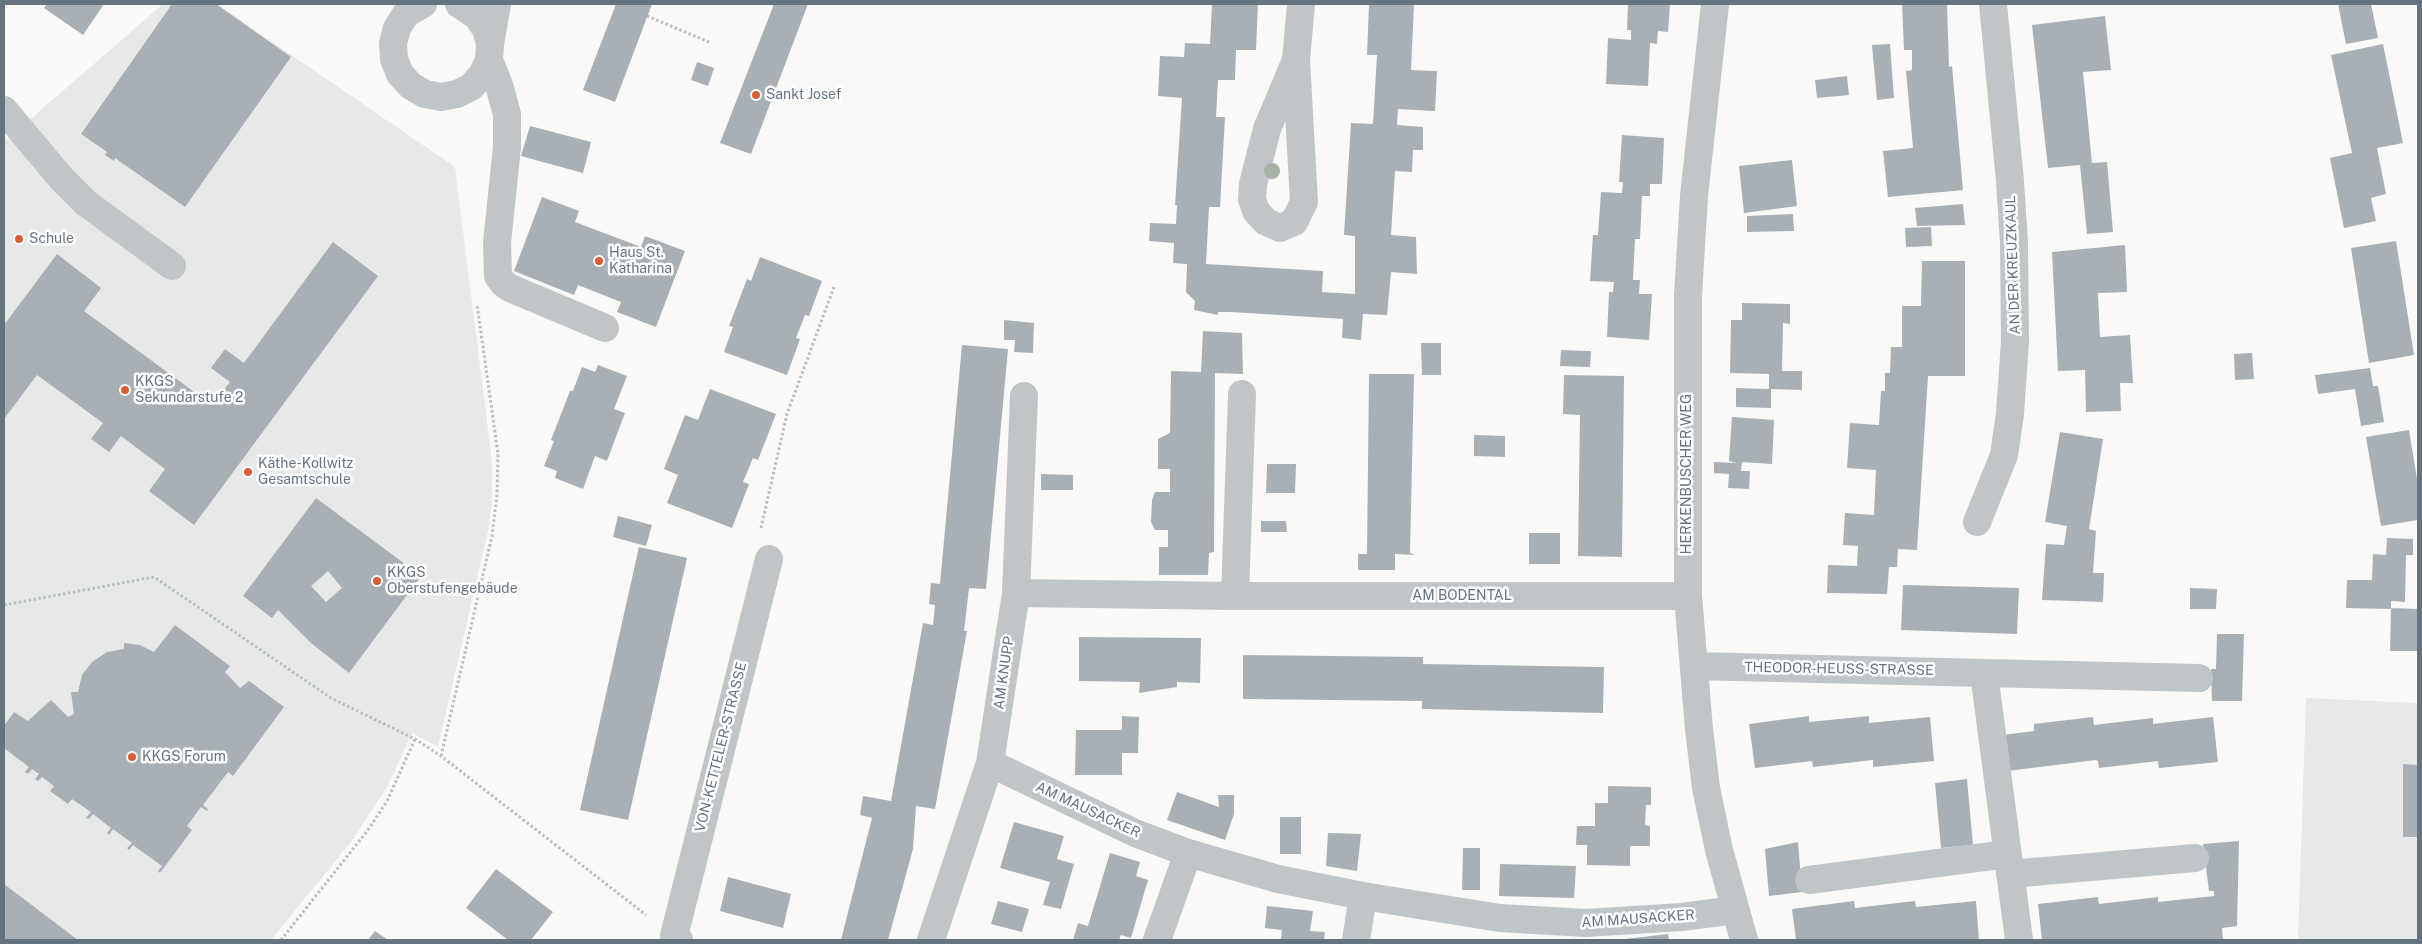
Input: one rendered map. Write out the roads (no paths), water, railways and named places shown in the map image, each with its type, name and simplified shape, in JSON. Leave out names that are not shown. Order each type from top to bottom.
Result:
[{"type":"street","points":[[423,4],[406,14],[397,28],[393,43],[394,59],[400,74],[411,86],[425,94],[441,97],[457,94],[471,87],[482,75],[489,52],[497,4]]},
{"type":"street","points":[[459,4],[477,16],[486,29],[489,52],[507,114],[507,147],[498,243],[498,276],[510,288],[605,328]]},
{"type":"street","points":[[1296,60],[1267,129],[1253,184],[1252,199],[1256,211],[1266,222],[1280,228],[1294,222],[1304,202],[1296,60],[1300,4]]},
{"type":"street","name":"HERKENBUSCHER WEG","points":[[1715,4],[1694,196],[1688,296],[1688,596],[1706,788],[1719,850],[1744,940]]},
{"type":"street","name":"AN DER KREUZKAUL","points":[[1977,522],[2004,455],[2010,414],[2015,340],[2014,263],[2010,190],[1993,4]]},
{"type":"street","points":[[4,110],[61,178],[86,204],[172,266]]},
{"type":"street","points":[[1235,596],[1242,394]]},
{"type":"street","name":"AM KNUPP","points":[[931,940],[990,763],[1016,593],[1024,396]]},
{"type":"street","name":"VON-KETTELER-STRASSE","points":[[676,938],[769,559]]},
{"type":"street","name":"AM BODENTAL","points":[[1016,593],[1235,596],[1688,596]]},
{"type":"street","name":"THEODOR-HEUSS-STRASSE","points":[[1694,666],[2199,678]]},
{"type":"street","points":[[1984,673],[2019,940]]},
{"type":"street","name":"AM MAUSACKER","points":[[990,763],[1134,833],[1188,853],[1278,879],[1363,896],[1462,913],[1541,931],[1586,923],[1633,921],[1735,910]]},
{"type":"street","points":[[1157,940],[1188,853]]},
{"type":"street","points":[[1809,880],[2008,864],[2195,858]]},
{"type":"street","points":[[1356,940],[1363,896]]},
{"type":"place","name":"Sankt Josef","points":[[756,95]]},
{"type":"place","name":"Schule","points":[[19,239]]},
{"type":"place","name":"Haus St. Katharina","points":[[599,261]]},
{"type":"place","name":"KKGS Sekundarstufe 2","points":[[125,390]]},
{"type":"place","name":"Käthe-Kollwitz Gesamtschule","points":[[248,472]]},
{"type":"place","name":"KKGS Oberstufengebäude","points":[[377,581]]},
{"type":"place","name":"KKGS Forum","points":[[132,757]]}]
